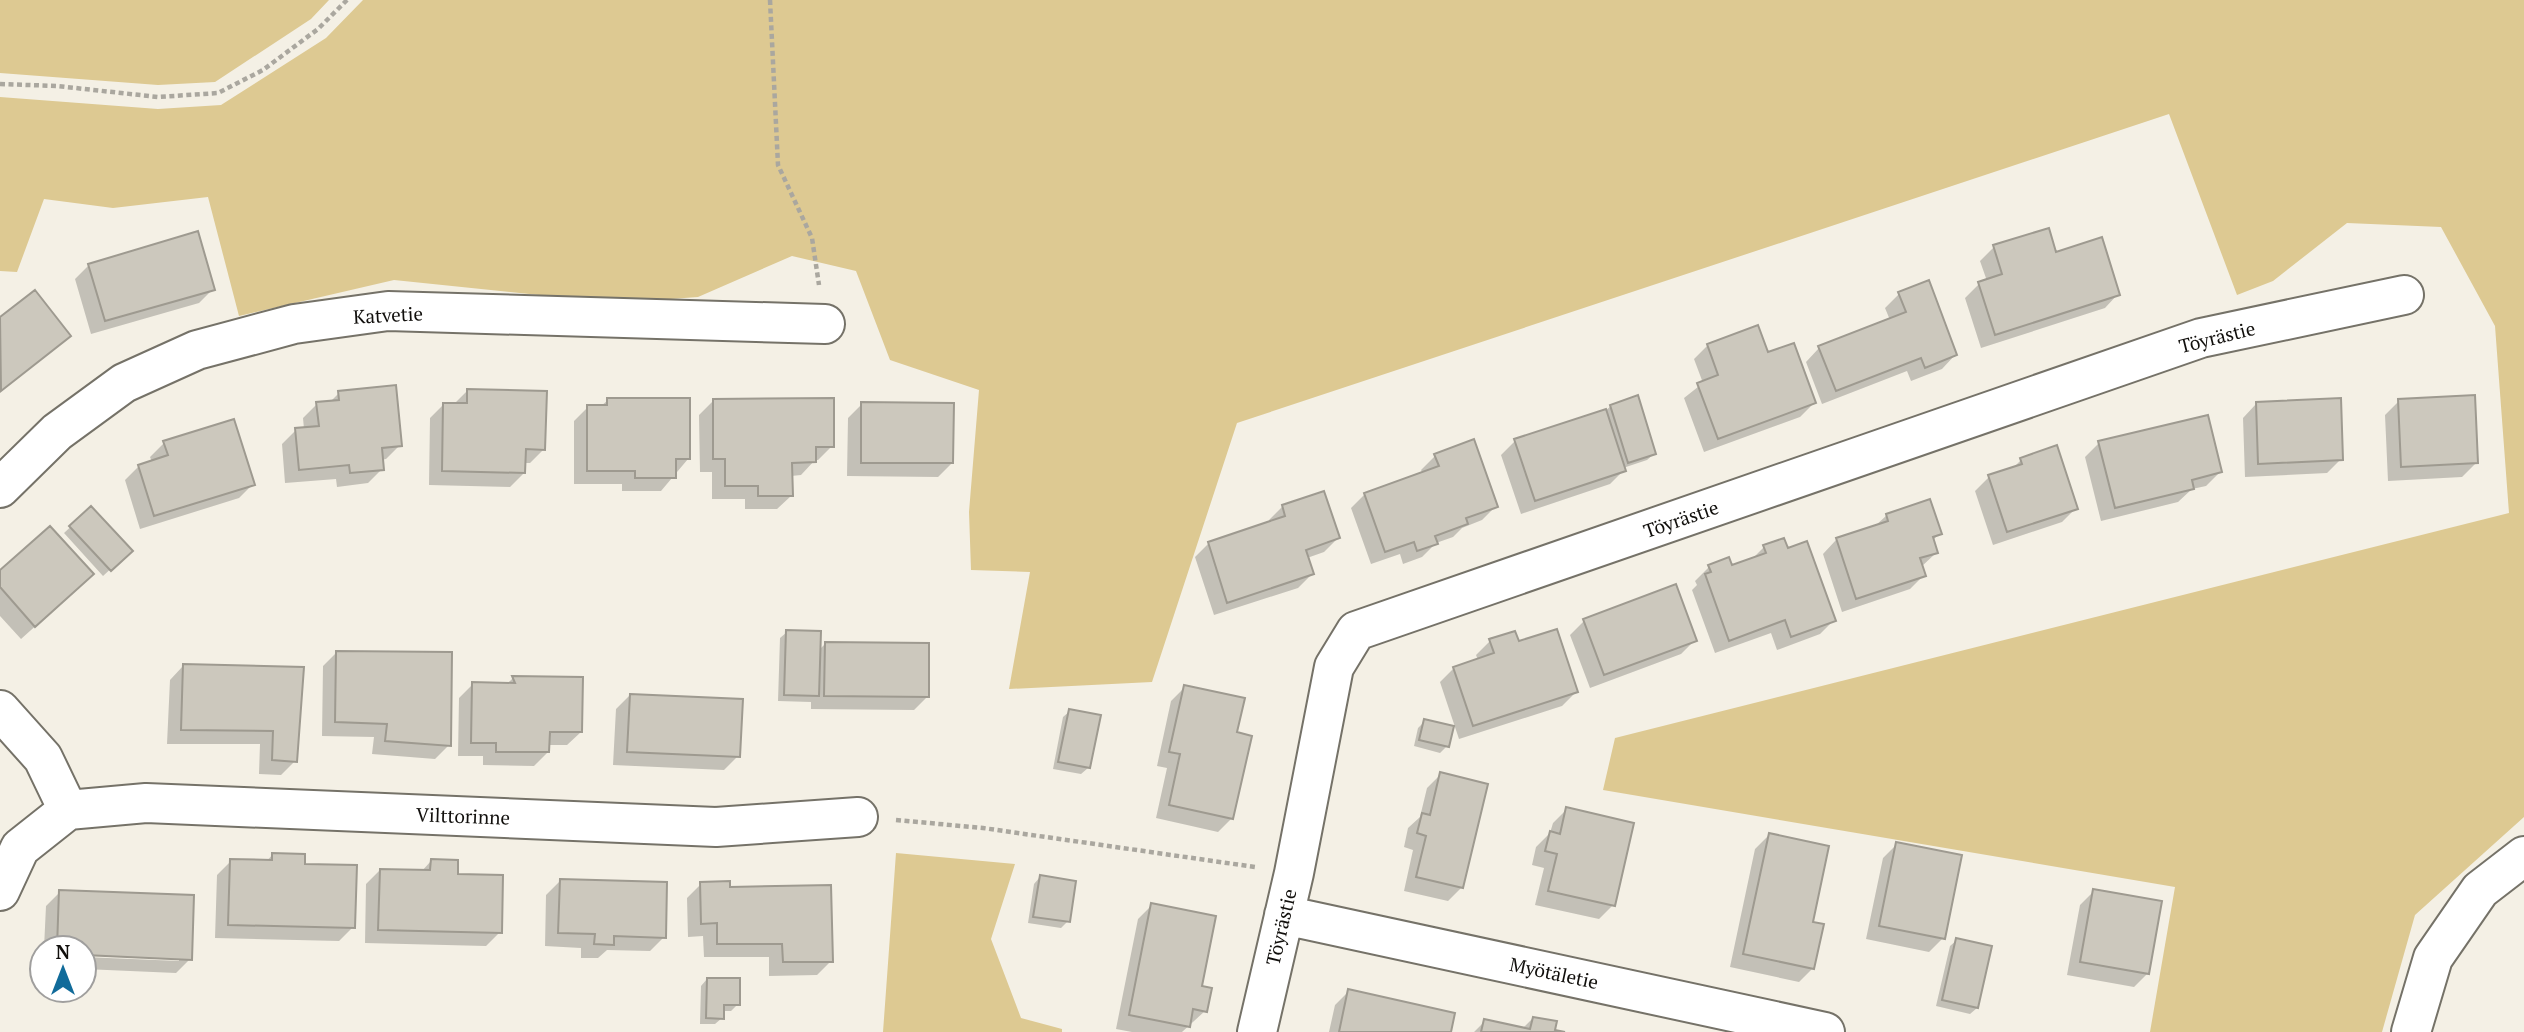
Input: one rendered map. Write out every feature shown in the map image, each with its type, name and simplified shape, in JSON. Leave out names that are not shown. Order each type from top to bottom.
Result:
[{"type":"street","name":"Töyrästie","points":[[1257,1032],[1294,873],[1334,667],[1356,631],[2201,338],[2404,295]]},
{"type":"street","name":"Katvetie","points":[[0,488],[57,432],[124,383],[197,350],[294,324],[388,311],[825,324]]},
{"type":"street","points":[[0,710],[43,758],[68,810],[20,848],[0,891]]},
{"type":"street","name":"Vilttorinne","points":[[68,810],[146,803],[716,827],[858,817]]},
{"type":"street","points":[[2411,1032],[2432,958],[2480,890],[2524,856]]},
{"type":"street","name":"Myötäletie","points":[[1284,915],[1825,1032]]},
{"type":"path","points":[[0,84],[57,86],[158,97],[218,93],[263,70],[318,29],[347,0]]},
{"type":"path","points":[[770,0],[778,165],[812,238],[825,324]]},
{"type":"path","points":[[858,817],[983,828],[1294,873]]},
{"type":"shaded area","points":[[0,0],[329,0],[311,19],[215,82],[158,85],[0,73]]},
{"type":"shaded area","points":[[363,0],[2524,0],[2524,817],[2415,915],[2382,1032],[2150,1032],[2175,887],[1603,790],[1615,738],[2509,513],[2495,326],[2441,227],[2347,223],[2273,281],[2237,295],[2169,114],[1237,423],[1152,682],[1009,689],[1030,572],[971,570],[969,512],[979,390],[890,360],[856,271],[792,256],[698,297],[615,303],[394,280],[239,316],[208,197],[113,208],[44,199],[17,272],[0,271],[0,97],[158,109],[221,105],[326,38]]},
{"type":"shaded area","points":[[896,853],[1015,864],[991,939],[1021,1018],[1062,1029],[1062,1032],[883,1032]]},
{"type":"building","points":[[2049,228],[2056,252],[2102,237],[2120,295],[1995,335],[1978,282],[2002,274],[1993,245]]},
{"type":"building","points":[[198,231],[215,290],[105,321],[88,264]]},
{"type":"building","points":[[1929,280],[1957,355],[1925,368],[1921,358],[1836,391],[1818,346],[1906,312],[1898,292]]},
{"type":"building","points":[[35,290],[71,336],[1,391],[0,317]]},
{"type":"building","points":[[1758,325],[1768,352],[1794,343],[1816,403],[1718,439],[1697,383],[1718,375],[1707,344]]},
{"type":"building","points":[[396,385],[402,446],[382,448],[384,470],[350,473],[349,465],[299,470],[295,428],[319,426],[316,402],[339,400],[338,391]]},
{"type":"building","points":[[467,389],[547,391],[545,450],[526,449],[525,473],[442,471],[443,403],[467,403]]},
{"type":"building","points":[[1638,395],[1656,454],[1628,463],[1610,405]]},
{"type":"building","points":[[2475,395],[2478,463],[2401,467],[2398,399]]},
{"type":"building","points":[[607,398],[690,398],[690,459],[676,459],[676,478],[635,478],[635,471],[587,471],[587,405],[607,405]]},
{"type":"building","points":[[834,398],[834,447],[816,447],[816,462],[792,463],[793,496],[758,496],[758,486],[725,486],[725,459],[713,459],[713,399]]},
{"type":"building","points":[[2341,398],[2343,460],[2258,464],[2256,402]]},
{"type":"building","points":[[861,402],[954,403],[953,463],[861,463]]},
{"type":"building","points":[[1606,409],[1626,471],[1535,501],[1514,439]]},
{"type":"building","points":[[2208,415],[2222,472],[2192,480],[2194,489],[2115,508],[2098,441]]},
{"type":"building","points":[[234,419],[255,485],[154,516],[138,465],[168,455],[163,441]]},
{"type":"building","points":[[1474,439],[1498,507],[1466,518],[1468,524],[1435,536],[1438,544],[1417,551],[1414,542],[1385,552],[1364,493],[1439,466],[1434,454]]},
{"type":"building","points":[[2057,445],[2078,509],[2007,532],[1988,475],[2022,464],[2020,458]]},
{"type":"building","points":[[1324,491],[1340,538],[1306,550],[1314,574],[1227,603],[1208,542],[1285,516],[1282,505]]},
{"type":"building","points":[[1930,499],[1942,534],[1933,537],[1938,553],[1920,558],[1926,576],[1856,599],[1836,538],[1888,521],[1886,514]]},
{"type":"building","points":[[91,506],[133,551],[111,571],[69,526]]},
{"type":"building","points":[[50,526],[94,574],[35,627],[0,587],[0,570]]},
{"type":"building","points":[[1784,538],[1788,548],[1807,541],[1836,621],[1791,637],[1785,620],[1729,641],[1705,574],[1711,572],[1708,565],[1729,557],[1732,565],[1766,553],[1763,545]]},
{"type":"building","points":[[1676,584],[1697,641],[1604,675],[1583,619]]},
{"type":"building","points":[[1557,629],[1578,692],[1473,726],[1453,667],[1494,653],[1489,639],[1515,631],[1519,641]]},
{"type":"building","points":[[786,630],[821,631],[819,696],[784,695]]},
{"type":"building","points":[[825,642],[929,643],[929,697],[824,696]]},
{"type":"building","points":[[336,651],[452,652],[451,746],[385,741],[387,724],[335,722]]},
{"type":"building","points":[[183,664],[304,667],[297,762],[272,760],[273,731],[181,730]]},
{"type":"building","points":[[512,676],[583,677],[582,732],[550,732],[549,752],[496,752],[496,743],[471,743],[472,682],[515,683]]},
{"type":"building","points":[[1184,685],[1245,698],[1237,732],[1252,736],[1233,819],[1169,805],[1180,754],[1169,752]]},
{"type":"building","points":[[630,694],[743,699],[740,757],[627,752]]},
{"type":"building","points":[[1069,709],[1101,715],[1090,768],[1058,762]]},
{"type":"building","points":[[1424,719],[1454,726],[1449,747],[1419,740]]},
{"type":"building","points":[[1440,772],[1488,784],[1463,888],[1416,877],[1426,836],[1417,833],[1422,813],[1430,815]]},
{"type":"building","points":[[1566,807],[1634,823],[1615,906],[1548,891],[1557,854],[1545,851],[1550,831],[1560,834]]},
{"type":"building","points":[[1769,833],[1829,846],[1813,922],[1824,924],[1814,969],[1743,954]]},
{"type":"building","points":[[1896,842],[1962,855],[1945,939],[1879,926]]},
{"type":"building","points":[[272,853],[305,854],[305,864],[357,865],[355,928],[228,925],[230,859],[272,860]]},
{"type":"building","points":[[431,859],[458,860],[458,874],[503,875],[502,933],[378,930],[380,869],[430,870]]},
{"type":"building","points":[[1040,875],[1076,881],[1070,922],[1033,917]]},
{"type":"building","points":[[560,879],[667,882],[666,938],[614,936],[614,945],[594,944],[595,934],[558,933]]},
{"type":"building","points":[[730,881],[730,887],[831,885],[833,962],[783,962],[782,944],[717,944],[717,923],[701,924],[700,882]]},
{"type":"building","points":[[2093,889],[2162,901],[2149,974],[2080,962]]},
{"type":"building","points":[[59,890],[194,895],[192,960],[98,956],[98,934],[57,934]]},
{"type":"building","points":[[1151,903],[1216,916],[1202,986],[1212,988],[1207,1012],[1193,1009],[1190,1027],[1129,1015]]},
{"type":"building","points":[[1956,938],[1992,946],[1978,1008],[1942,1000]]},
{"type":"building","points":[[707,978],[740,978],[740,1005],[724,1005],[724,1019],[706,1018]]},
{"type":"building","points":[[1348,989],[1455,1013],[1451,1032],[1339,1032]]},
{"type":"building","points":[[1533,1017],[1557,1021],[1555,1030],[1565,1032],[1481,1032],[1484,1019],[1530,1029]]}]
